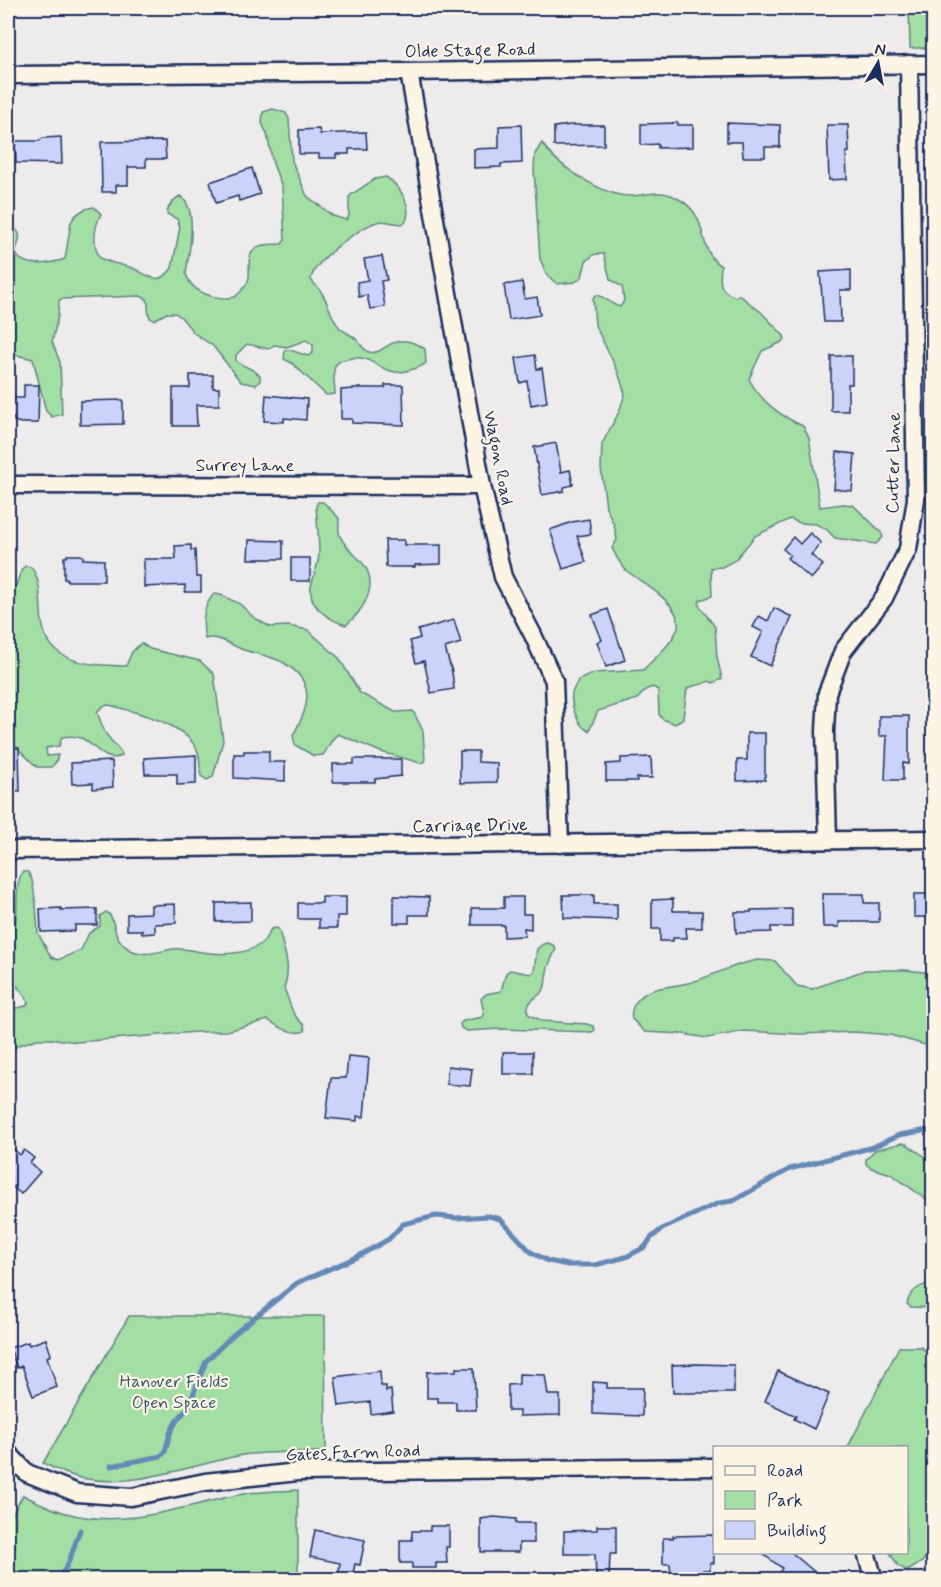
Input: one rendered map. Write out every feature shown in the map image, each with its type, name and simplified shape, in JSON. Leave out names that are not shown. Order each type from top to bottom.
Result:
[{"type":"street","name":"Cutter Lane","points":[[828,840],[825,731],[827,693],[843,651],[884,598],[908,549],[916,500],[909,64]]},
{"type":"street","name":"Olde Stage Road","points":[[8,75],[933,64]]},
{"type":"street","name":"Wagon Road","points":[[409,72],[482,486],[503,577],[554,681],[560,844]]},
{"type":"street","name":"Surrey Lane","points":[[8,485],[482,486]]},
{"type":"street","name":"Carriage Drive","points":[[8,850],[933,839]]},
{"type":"street","name":"Gates Farm Road","points":[[8,1453],[27,1473],[77,1493],[131,1497],[205,1482],[298,1472],[713,1467]]},
{"type":"street","points":[[867,1554],[874,1580]]},
{"type":"green space","points":[[909,8],[933,8],[933,48],[910,48]]},
{"type":"green space","points":[[273,109],[286,113],[289,119],[292,161],[307,196],[333,216],[346,220],[349,216],[349,197],[375,179],[386,177],[396,185],[404,197],[408,210],[405,223],[380,221],[369,225],[328,255],[319,264],[311,280],[322,293],[337,325],[356,339],[365,350],[380,351],[390,344],[404,341],[425,349],[426,363],[411,370],[395,372],[361,358],[343,360],[337,363],[334,369],[335,394],[326,395],[292,363],[284,359],[285,350],[308,356],[313,353],[313,345],[306,340],[287,347],[274,345],[268,349],[247,344],[236,355],[236,361],[260,376],[260,381],[256,385],[241,382],[213,346],[194,333],[175,313],[167,313],[154,320],[150,318],[147,299],[140,296],[61,299],[52,342],[60,362],[62,414],[52,417],[46,411],[33,359],[8,351],[8,219],[19,234],[15,252],[19,257],[30,263],[52,262],[65,259],[71,222],[75,216],[87,208],[94,207],[101,214],[95,236],[97,253],[100,258],[135,269],[151,277],[161,278],[172,268],[180,227],[177,219],[167,214],[168,209],[180,196],[186,202],[191,220],[186,273],[189,280],[193,286],[205,294],[220,298],[235,297],[247,283],[250,256],[254,250],[263,245],[282,244],[285,240],[282,187],[262,123],[263,112]]},
{"type":"green space","points":[[542,143],[569,170],[595,185],[620,195],[667,194],[679,199],[696,215],[708,251],[721,266],[722,288],[735,297],[739,295],[761,312],[784,336],[785,339],[780,343],[762,351],[749,379],[759,395],[772,407],[803,426],[809,438],[820,507],[853,505],[880,531],[883,537],[876,544],[835,538],[826,529],[816,524],[800,523],[790,519],[755,536],[735,560],[722,567],[711,568],[712,596],[700,600],[699,605],[715,627],[717,657],[722,679],[687,689],[683,718],[675,724],[662,719],[659,714],[658,690],[653,687],[647,689],[637,699],[598,711],[589,731],[581,725],[572,703],[572,693],[578,680],[595,673],[643,670],[673,638],[678,627],[678,618],[668,602],[625,569],[612,548],[617,540],[614,525],[606,507],[601,468],[602,444],[619,412],[625,394],[618,372],[595,325],[593,298],[596,295],[599,296],[620,307],[624,301],[622,287],[610,279],[604,254],[595,254],[586,261],[582,277],[575,282],[557,284],[547,275],[540,259],[534,170],[535,154]]},
{"type":"green space","points":[[318,502],[323,502],[339,518],[340,536],[364,565],[370,581],[367,598],[358,613],[346,625],[321,612],[311,594],[319,554],[316,506]]},
{"type":"green space","points":[[25,566],[31,567],[35,573],[46,636],[52,646],[62,654],[85,663],[126,666],[132,652],[141,643],[150,649],[200,661],[214,674],[223,741],[213,777],[207,780],[201,776],[198,752],[183,733],[159,720],[109,705],[103,706],[97,712],[105,733],[122,756],[110,757],[81,738],[67,736],[62,737],[59,746],[46,748],[47,756],[58,755],[56,762],[51,767],[37,767],[8,739],[8,587],[16,585]]},
{"type":"green space","points":[[214,594],[240,604],[253,617],[270,627],[288,626],[308,630],[339,658],[360,693],[395,712],[413,711],[423,731],[425,761],[421,763],[381,752],[338,734],[323,755],[314,756],[295,745],[293,735],[303,715],[307,696],[302,678],[295,670],[280,661],[244,650],[220,639],[205,639],[204,615],[207,604]]},
{"type":"green space","points":[[22,872],[28,872],[32,880],[38,933],[51,957],[58,960],[81,950],[89,933],[100,926],[100,916],[106,912],[112,918],[116,933],[123,944],[141,953],[177,949],[217,954],[240,952],[255,948],[261,944],[271,929],[277,928],[287,966],[284,988],[293,1013],[304,1025],[305,1031],[291,1032],[268,1020],[227,1031],[77,1042],[37,1039],[19,1045],[9,1052],[8,1010],[26,1006],[28,1003],[13,980],[10,969],[18,889]]},
{"type":"green space","points":[[547,943],[556,949],[548,966],[543,991],[528,1006],[528,1014],[542,1021],[587,1024],[593,1026],[595,1030],[592,1032],[500,1029],[466,1031],[461,1028],[460,1024],[463,1021],[483,1017],[481,999],[486,994],[501,991],[506,973],[510,970],[531,974],[534,971],[537,949]]},
{"type":"green space","points":[[758,960],[775,961],[797,986],[812,989],[865,970],[933,973],[933,1047],[890,1035],[855,1032],[799,1034],[745,1031],[707,1038],[645,1032],[632,1019],[632,1010],[636,1002],[650,991],[692,982],[740,964]]},
{"type":"green space","points":[[902,1143],[933,1162],[933,1204],[891,1174],[871,1168],[866,1164],[866,1159],[875,1150]]},
{"type":"green space","points":[[933,1283],[933,1308],[911,1307],[907,1304],[910,1295],[916,1289]]},
{"type":"green space","name":"Hanover Fields Open Space","points":[[129,1316],[325,1316],[326,1452],[274,1452],[243,1455],[142,1478],[101,1481],[66,1474],[43,1463]]},
{"type":"green space","points":[[899,1347],[921,1347],[934,1360],[933,1549],[922,1562],[908,1571],[898,1566],[891,1554],[908,1554],[908,1446],[849,1446]]},
{"type":"green space","points":[[298,1490],[298,1579],[8,1579],[8,1522],[23,1495],[66,1513],[88,1518],[110,1519],[155,1514],[243,1494]]},
{"type":"building","points":[[678,123],[678,125],[693,125],[693,147],[658,148],[658,144],[641,145],[641,124]]},
{"type":"building","points":[[727,123],[780,125],[780,147],[765,147],[765,157],[743,157],[742,142],[727,142]]},
{"type":"building","points":[[521,125],[522,163],[501,164],[501,167],[474,168],[474,149],[499,148],[499,126]]},
{"type":"building","points":[[604,125],[604,145],[554,146],[554,127]]},
{"type":"building","points":[[827,125],[848,125],[847,179],[829,180]]},
{"type":"building","points":[[319,129],[320,134],[366,132],[367,149],[349,149],[349,154],[336,154],[336,158],[319,158],[319,154],[299,154],[299,130]]},
{"type":"building","points":[[61,137],[62,164],[16,163],[15,141],[39,141],[43,138]]},
{"type":"building","points":[[165,141],[166,159],[146,159],[146,167],[128,167],[128,185],[116,185],[116,192],[102,192],[101,142]]},
{"type":"building","points":[[252,168],[260,194],[239,201],[238,196],[216,203],[210,182]]},
{"type":"building","points":[[382,256],[387,280],[381,281],[385,307],[370,309],[367,295],[359,297],[357,282],[368,280],[364,259]]},
{"type":"building","points":[[851,270],[851,290],[840,290],[841,322],[824,322],[820,272]]},
{"type":"building","points":[[522,282],[525,299],[537,297],[540,315],[509,320],[504,285]]},
{"type":"building","points":[[535,355],[537,369],[542,368],[547,402],[531,405],[527,381],[520,383],[516,358]]},
{"type":"building","points":[[831,356],[852,356],[852,384],[848,384],[848,411],[831,411]]},
{"type":"building","points":[[190,375],[213,375],[213,388],[219,388],[219,405],[196,405],[197,426],[173,426],[173,388],[190,388]]},
{"type":"building","points":[[24,385],[39,385],[38,423],[21,423],[14,421],[14,418],[8,418],[8,398],[24,398]]},
{"type":"building","points":[[385,385],[403,385],[404,425],[352,423],[352,419],[341,419],[341,390],[385,388]]},
{"type":"building","points":[[266,395],[307,399],[306,420],[284,418],[284,422],[264,421]]},
{"type":"building","points":[[123,400],[123,424],[80,425],[80,401]]},
{"type":"building","points":[[556,443],[561,472],[570,470],[573,485],[564,487],[564,491],[542,495],[534,447]]},
{"type":"building","points":[[837,452],[855,454],[852,491],[834,489]]},
{"type":"building","points":[[589,519],[591,534],[577,536],[586,562],[563,569],[550,530]]},
{"type":"building","points":[[810,533],[821,543],[811,555],[823,565],[811,579],[787,558],[790,555],[783,549],[793,537],[800,544]]},
{"type":"building","points":[[249,540],[283,541],[283,559],[248,559]]},
{"type":"building","points":[[385,540],[404,540],[404,545],[441,545],[441,564],[386,567]]},
{"type":"building","points":[[191,545],[191,550],[195,550],[196,577],[201,577],[201,592],[185,592],[185,585],[144,587],[144,559],[176,559],[175,546]]},
{"type":"building","points":[[80,555],[83,559],[104,560],[104,581],[67,581],[64,579],[64,557]]},
{"type":"building","points":[[291,558],[310,558],[310,581],[291,581]]},
{"type":"building","points":[[774,608],[792,617],[770,666],[751,657],[763,632],[753,627],[759,616],[768,621]]},
{"type":"building","points":[[608,609],[625,660],[606,667],[597,642],[602,640],[592,615]]},
{"type":"building","points":[[454,620],[461,643],[445,648],[454,689],[431,693],[424,661],[416,663],[410,641],[420,638],[418,630]]},
{"type":"building","points":[[879,716],[909,716],[909,764],[903,763],[903,780],[885,780],[887,736],[879,736]]},
{"type":"building","points":[[747,733],[765,733],[765,780],[737,781],[737,760],[747,760]]},
{"type":"building","points":[[8,748],[19,748],[20,791],[8,791]]},
{"type":"building","points":[[244,751],[269,751],[269,762],[285,762],[285,781],[234,778],[234,754],[244,754]]},
{"type":"building","points":[[460,751],[478,751],[478,762],[497,763],[497,782],[460,783]]},
{"type":"building","points":[[196,755],[196,784],[177,785],[177,774],[145,774],[144,758]]},
{"type":"building","points":[[651,757],[652,778],[637,778],[637,781],[606,781],[606,764],[621,763],[621,758]]},
{"type":"building","points":[[354,759],[401,759],[401,776],[375,779],[375,782],[333,782],[333,764],[354,764]]},
{"type":"building","points":[[112,761],[113,787],[93,789],[93,783],[72,784],[71,763]]},
{"type":"building","points":[[822,894],[864,894],[864,903],[879,903],[879,922],[839,922],[839,927],[823,927]]},
{"type":"building","points":[[914,894],[933,894],[933,917],[914,917]]},
{"type":"building","points":[[563,895],[594,895],[594,904],[617,904],[617,920],[564,918]]},
{"type":"building","points":[[394,896],[429,897],[429,915],[409,915],[409,923],[394,923]]},
{"type":"building","points":[[322,897],[346,897],[346,916],[337,916],[337,928],[319,928],[319,919],[298,919],[298,903],[322,903]]},
{"type":"building","points":[[504,897],[523,897],[523,914],[531,914],[531,929],[524,928],[525,936],[504,937],[504,925],[472,925],[472,908],[504,908]]},
{"type":"building","points":[[673,899],[673,911],[702,911],[702,928],[686,928],[687,938],[660,941],[660,929],[652,929],[652,900]]},
{"type":"building","points":[[251,902],[251,921],[216,922],[216,903]]},
{"type":"building","points":[[175,904],[176,923],[155,924],[155,933],[142,934],[142,930],[127,930],[127,914],[151,913],[151,905]]},
{"type":"building","points":[[61,908],[61,910],[97,909],[97,925],[75,925],[75,931],[41,932],[40,909]]},
{"type":"building","points":[[792,909],[792,927],[771,927],[771,932],[736,933],[735,912]]},
{"type":"building","points":[[503,1052],[533,1052],[533,1074],[503,1074]]},
{"type":"building","points":[[348,1056],[369,1058],[364,1117],[357,1116],[357,1121],[326,1118],[331,1078],[346,1078]]},
{"type":"building","points":[[448,1066],[472,1069],[470,1086],[446,1084]]},
{"type":"building","points":[[8,1144],[20,1155],[24,1150],[34,1158],[30,1163],[40,1172],[21,1194],[8,1183]]},
{"type":"building","points":[[46,1339],[51,1355],[47,1357],[57,1387],[33,1396],[22,1366],[17,1368],[10,1348]]},
{"type":"building","points":[[672,1365],[734,1365],[734,1393],[673,1393]]},
{"type":"building","points":[[456,1368],[474,1368],[476,1410],[456,1410],[456,1402],[438,1402],[438,1398],[427,1398],[427,1372],[456,1371]]},
{"type":"building","points":[[380,1371],[381,1386],[386,1386],[386,1391],[391,1390],[393,1411],[371,1414],[370,1402],[339,1406],[335,1377]]},
{"type":"building","points":[[778,1371],[829,1394],[814,1429],[794,1419],[796,1416],[765,1401]]},
{"type":"building","points":[[519,1374],[545,1375],[548,1395],[560,1395],[560,1415],[519,1416],[519,1411],[508,1411],[508,1385],[519,1384]]},
{"type":"building","points":[[593,1382],[607,1383],[607,1388],[643,1388],[642,1416],[593,1414]]},
{"type":"building","points":[[494,1517],[516,1519],[516,1523],[534,1523],[534,1543],[519,1543],[519,1552],[481,1552],[481,1519]]},
{"type":"building","points":[[430,1526],[449,1526],[449,1547],[446,1547],[447,1563],[436,1563],[436,1568],[412,1568],[412,1563],[400,1563],[400,1540],[412,1540],[412,1531],[430,1531]]},
{"type":"building","points":[[597,1526],[616,1526],[616,1554],[610,1554],[609,1578],[596,1578],[595,1554],[564,1554],[564,1531],[597,1530]]},
{"type":"building","points":[[315,1530],[365,1540],[360,1565],[355,1564],[352,1579],[338,1576],[340,1563],[310,1557]]},
{"type":"building","points":[[713,1535],[714,1563],[710,1563],[710,1570],[703,1570],[703,1580],[690,1580],[690,1576],[671,1576],[670,1564],[663,1564],[663,1538],[673,1538],[673,1536]]},
{"type":"building","points":[[763,1554],[793,1554],[824,1580],[788,1580],[779,1573],[782,1568]]},
{"type":"waterway","points":[[111,1466],[161,1456],[165,1452],[170,1433],[177,1420],[188,1408],[206,1361],[234,1334],[297,1283],[357,1257],[389,1239],[403,1224],[436,1216],[456,1218],[489,1216],[500,1219],[531,1252],[548,1261],[568,1265],[595,1265],[626,1257],[645,1247],[651,1238],[662,1229],[719,1203],[733,1201],[790,1169],[873,1147],[899,1135],[934,1129]]},
{"type":"waterway","points":[[56,1580],[68,1563],[80,1530]]}]
